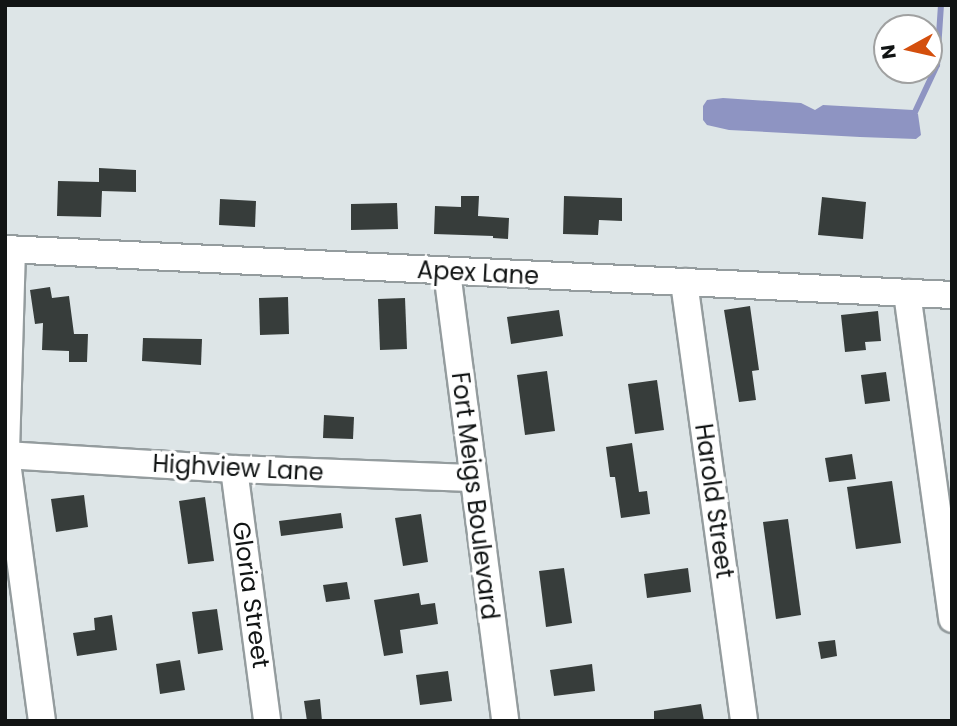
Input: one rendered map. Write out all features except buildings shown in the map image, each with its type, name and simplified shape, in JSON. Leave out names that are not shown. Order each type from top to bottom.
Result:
[{"type":"street","name":"Apex Lane","points":[[9,249],[952,295]]},
{"type":"street","points":[[9,249],[6,455],[42,721]]},
{"type":"street","name":"Fort Meigs Boulevard","points":[[447,272],[471,478],[505,721]]},
{"type":"street","name":"Harold Street","points":[[684,282],[744,721]]},
{"type":"street","points":[[907,293],[952,619]]},
{"type":"street","name":"Highview Lane","points":[[6,455],[234,469],[471,478]]},
{"type":"street","name":"Gloria Street","points":[[234,469],[267,721]]},
{"type":"water","points":[[723,98],[801,103],[815,110],[823,105],[913,110],[918,114],[921,135],[916,139],[860,137],[729,130],[707,125],[703,120],[703,106],[707,100]]},
{"type":"waterway","points":[[915,112],[937,65],[941,5]]}]
